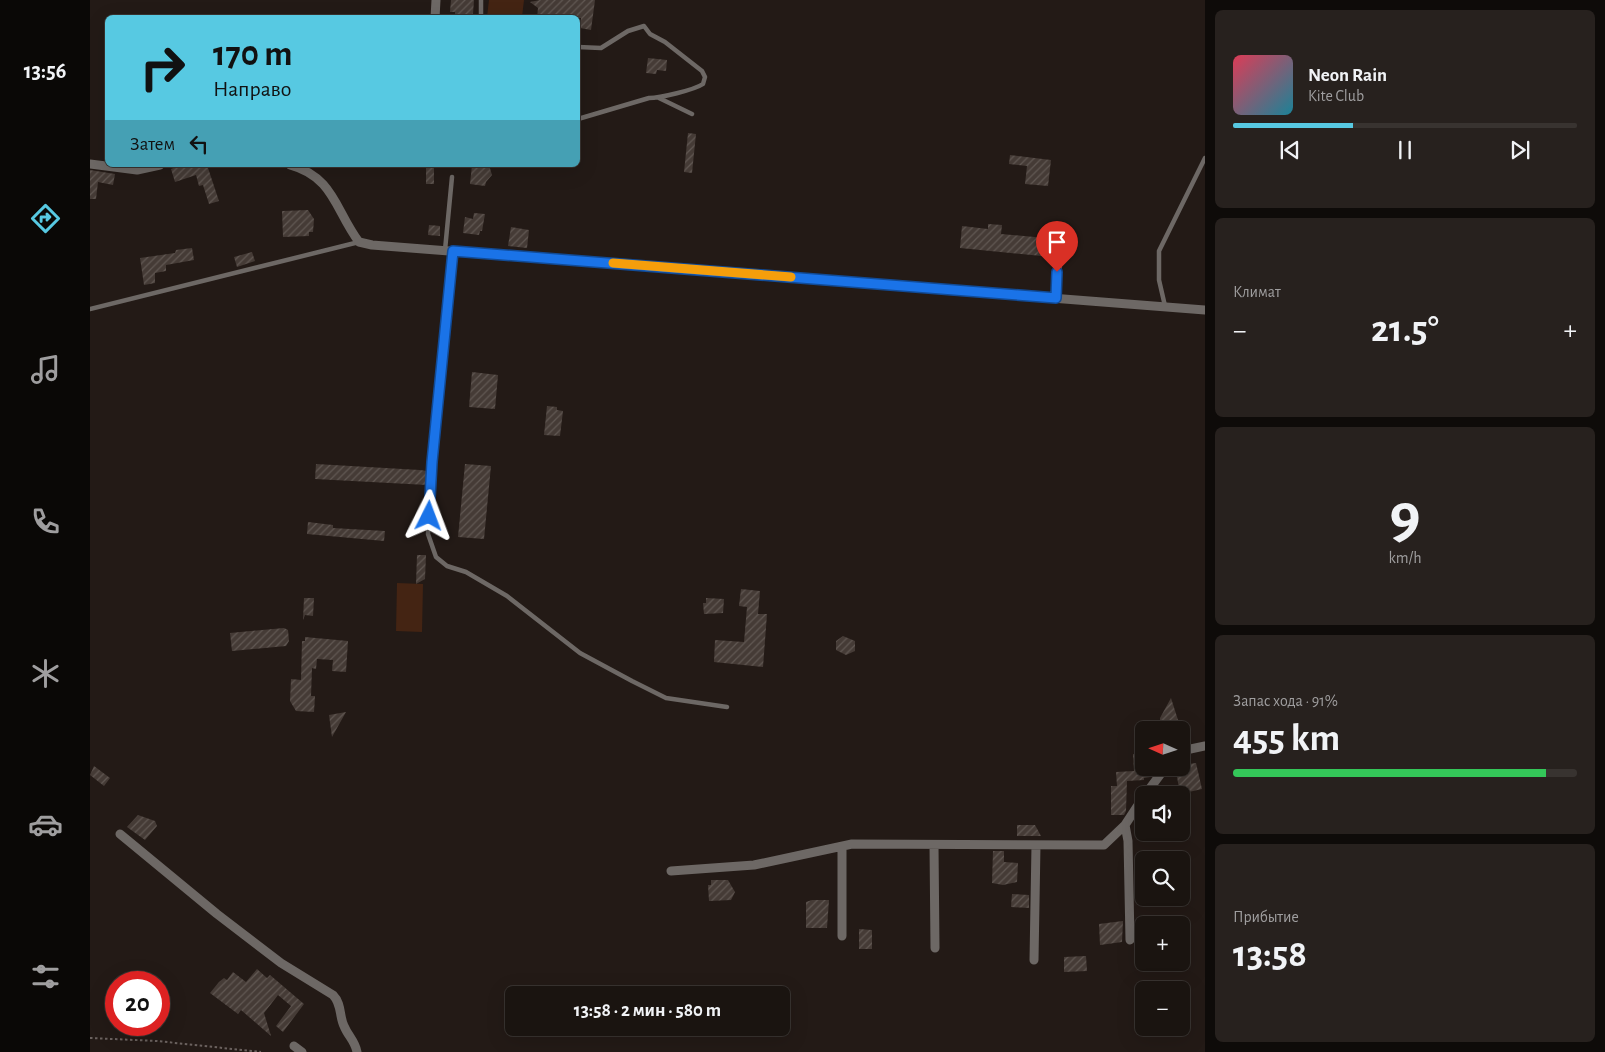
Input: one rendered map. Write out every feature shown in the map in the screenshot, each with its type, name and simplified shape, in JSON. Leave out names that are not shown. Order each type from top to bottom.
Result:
[{"type":"street","points":[[435,15],[436,0]]},
{"type":"street","points":[[90,164],[105,166]]},
{"type":"street","points":[[114,167],[138,170],[151,167]]},
{"type":"street","points":[[296,167],[315,174],[326,187],[359,242],[372,245],[1205,310]]},
{"type":"street","points":[[1056,298],[1058,257]]},
{"type":"street","points":[[1190,749],[1205,746]]},
{"type":"street","points":[[671,871],[754,865],[842,848],[852,844],[1104,845],[1125,825],[1135,810]]},
{"type":"street","points":[[1125,825],[1128,840],[1130,940]]},
{"type":"street","points":[[120,834],[217,914],[281,963],[333,995],[339,1003],[343,1026],[356,1046],[357,1052]]},
{"type":"street","points":[[934,845],[935,948]]},
{"type":"street","points":[[1034,960],[1036,845]]},
{"type":"street","points":[[842,848],[842,936]]},
{"type":"lane","points":[[481,0],[481,15]]},
{"type":"lane","points":[[580,47],[601,48],[628,31],[644,26],[650,34],[665,42],[702,71],[705,78],[703,84],[698,88],[671,93],[659,98],[648,98],[580,118]]},
{"type":"lane","points":[[659,98],[692,114]]},
{"type":"lane","points":[[1165,306],[1159,280],[1159,251],[1205,158]]},
{"type":"lane","points":[[452,177],[449,250],[428,534],[436,557],[447,566],[466,572],[507,596],[580,653],[666,698],[727,707]]},
{"type":"lane","points":[[90,310],[359,242]]},
{"type":"path","points":[[90,1038],[157,1041],[261,1052]]},
{"type":"shaded area","points":[[489,0],[524,0],[522,15],[487,15]]},
{"type":"shaded area","points":[[397,583],[423,584],[422,632],[396,631]]},
{"type":"building","points":[[451,0],[474,0],[473,14],[455,15],[455,12],[450,12]]},
{"type":"building","points":[[540,0],[595,0],[591,30],[580,28],[580,15],[537,15],[538,8],[530,2]]},
{"type":"building","points":[[648,58],[667,60],[666,71],[657,70],[656,74],[646,73]]},
{"type":"building","points":[[688,133],[696,134],[692,173],[684,172]]},
{"type":"building","points":[[1010,155],[1051,160],[1048,186],[1025,184],[1027,166],[1009,164]]},
{"type":"building","points":[[176,167],[208,167],[219,201],[209,204],[203,185],[199,186],[196,175],[175,182],[171,169]]},
{"type":"building","points":[[472,167],[490,167],[492,175],[485,186],[470,184]]},
{"type":"building","points":[[426,168],[434,168],[434,184],[426,184]]},
{"type":"building","points":[[90,170],[115,174],[113,185],[98,182],[96,199],[90,199]]},
{"type":"building","points":[[308,210],[314,219],[313,232],[309,232],[309,236],[283,237],[282,211]]},
{"type":"building","points":[[474,213],[485,214],[482,231],[480,231],[479,235],[463,233],[465,217],[473,219]]},
{"type":"building","points":[[988,224],[1002,225],[1001,234],[1056,239],[1055,252],[1052,257],[960,248],[962,226],[988,229]]},
{"type":"building","points":[[429,225],[440,226],[440,236],[428,235]]},
{"type":"building","points":[[511,227],[529,230],[527,248],[508,246]]},
{"type":"building","points":[[192,248],[194,260],[166,265],[166,271],[155,273],[155,283],[144,285],[140,258],[175,253],[176,250]]},
{"type":"building","points":[[252,252],[255,261],[237,267],[234,257]]},
{"type":"building","points":[[472,372],[498,375],[495,409],[469,407]]},
{"type":"building","points":[[547,406],[557,407],[557,410],[563,411],[560,436],[544,435]]},
{"type":"building","points":[[316,464],[427,471],[427,485],[315,479]]},
{"type":"building","points":[[465,464],[491,466],[484,539],[458,537]]},
{"type":"building","points":[[308,522],[333,525],[333,528],[385,531],[384,541],[307,534]]},
{"type":"building","points":[[417,555],[426,555],[425,579],[416,584]]},
{"type":"building","points":[[741,589],[760,591],[758,614],[767,614],[763,667],[714,662],[715,640],[744,642],[747,607],[739,606]]},
{"type":"building","points":[[304,598],[314,598],[313,616],[305,615],[303,620]]},
{"type":"building","points":[[706,598],[724,599],[723,613],[704,614],[703,603],[706,603]]},
{"type":"building","points":[[284,628],[288,630],[289,641],[286,646],[232,651],[230,633]]},
{"type":"building","points":[[843,636],[855,641],[855,651],[846,655],[836,650],[836,641]]},
{"type":"building","points":[[305,637],[348,641],[346,672],[332,671],[333,660],[317,659],[316,669],[312,668],[311,696],[315,696],[314,712],[296,711],[290,701],[291,679],[301,680],[302,641],[305,641]]},
{"type":"building","points":[[1171,698],[1178,721],[1160,721]]},
{"type":"building","points":[[346,712],[332,737],[329,715]]},
{"type":"building","points":[[1133,754],[1135,754],[1135,776],[1151,776],[1144,778],[1144,780],[1127,781],[1126,811],[1124,815],[1111,815],[1111,786],[1117,786],[1116,772],[1134,771]]},
{"type":"building","points":[[1196,763],[1202,789],[1190,792],[1190,786],[1179,786],[1177,776],[1190,776],[1190,764]]},
{"type":"building","points":[[94,766],[110,778],[104,786],[90,775]]},
{"type":"building","points":[[138,815],[155,821],[157,826],[145,840],[127,827]]},
{"type":"building","points":[[1017,825],[1035,825],[1041,836],[1017,836]]},
{"type":"building","points":[[993,851],[1004,851],[1004,862],[1018,863],[1017,882],[1003,885],[992,883]]},
{"type":"building","points":[[711,880],[728,880],[735,892],[731,900],[709,901],[708,885],[711,885]]},
{"type":"building","points":[[1012,894],[1029,895],[1029,908],[1011,907]]},
{"type":"building","points":[[829,900],[827,928],[806,928],[806,902]]},
{"type":"building","points":[[1123,921],[1122,942],[1100,945],[1099,924]]},
{"type":"building","points":[[859,929],[872,930],[872,949],[859,949]]},
{"type":"building","points":[[1086,956],[1087,971],[1064,972],[1064,957]]},
{"type":"building","points":[[257,969],[267,978],[270,975],[304,1004],[283,1032],[276,1026],[291,1006],[278,995],[264,1013],[271,1036],[241,1010],[238,1014],[210,993],[219,982],[224,978],[227,980],[233,972],[246,982]]},
{"type":"slow traffic","points":[[613,263],[791,277]]},
{"type":"route","points":[[429,516],[432,462],[453,251],[1056,298],[1057,272]]}]
